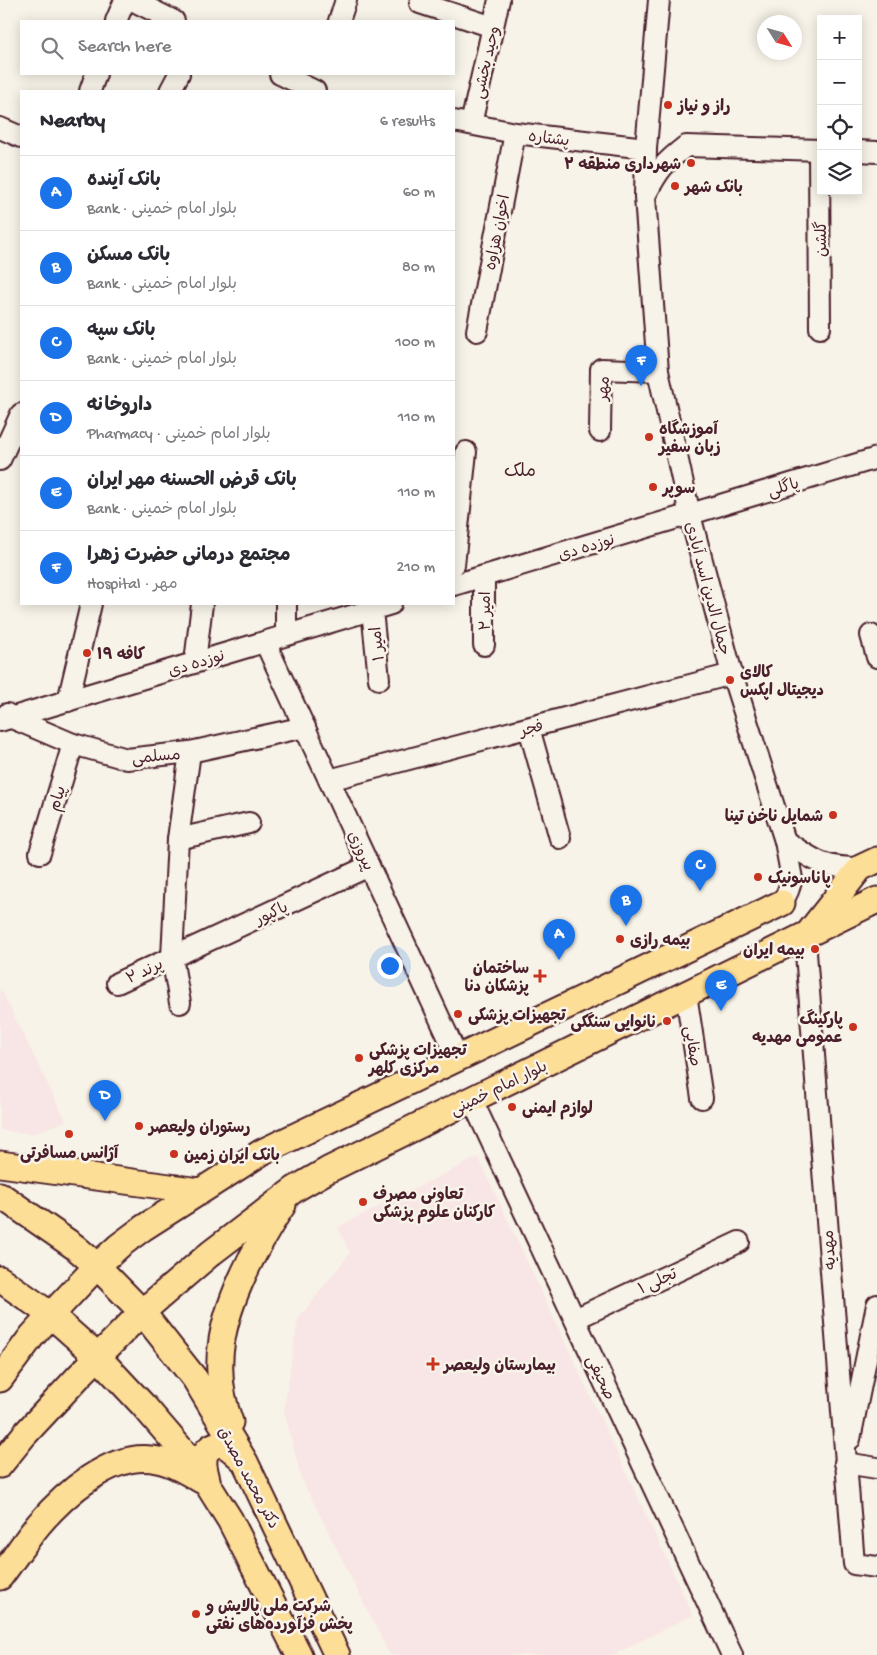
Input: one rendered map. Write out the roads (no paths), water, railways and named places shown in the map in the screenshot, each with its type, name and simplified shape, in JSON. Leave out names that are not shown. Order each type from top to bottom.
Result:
[{"type":"main road","points":[[806,935],[869,864]]},
{"type":"main road","name":"بلوار امام خمینی","points":[[0,1466],[25,1434],[97,1356],[142,1312],[211,1252],[295,1189],[328,1170],[877,900]]},
{"type":"main road","points":[[0,1379],[32,1336],[97,1266],[120,1246],[142,1228],[262,1152],[782,903]]},
{"type":"main road","points":[[0,1164],[199,1192]]},
{"type":"main road","points":[[245,1462],[227,1414],[220,1381],[220,1354],[224,1327],[233,1298],[261,1240],[295,1189]]},
{"type":"main road","name":"دکتر محمد مصدق","points":[[0,1195],[75,1247],[97,1266],[142,1312],[195,1379],[245,1462],[338,1655]]},
{"type":"main road","points":[[0,1279],[51,1315],[97,1356],[143,1405],[208,1484],[230,1520],[299,1655]]},
{"type":"main road","points":[[208,1484],[204,1461],[206,1452],[212,1446],[220,1444],[228,1447],[245,1462]]},
{"type":"main road","points":[[0,1577],[39,1524],[68,1495],[100,1471],[126,1460],[152,1459],[176,1466],[208,1484]]},
{"type":"main road","points":[[0,1550],[39,1524]]},
{"type":"street","points":[[116,20],[124,0]]},
{"type":"street","points":[[132,0],[172,20]]},
{"type":"street","points":[[339,20],[346,0]]},
{"type":"street","name":"وحید بخشی","points":[[462,122],[493,27],[499,0]]},
{"type":"street","name":"جمال الدین اسد آبادی","points":[[659,0],[646,148],[645,197],[658,371],[690,514],[732,674],[785,841],[792,879],[782,903]]},
{"type":"street","points":[[420,3],[493,27]]},
{"type":"street","points":[[90,90],[96,75]]},
{"type":"street","points":[[170,90],[178,75]]},
{"type":"street","points":[[282,75],[313,90]]},
{"type":"street","points":[[315,90],[321,75]]},
{"type":"street","name":"پشتاره","points":[[462,122],[514,132],[646,148]]},
{"type":"street","points":[[0,128],[20,137]]},
{"type":"street","name":"اخوان هزاوه","points":[[478,331],[514,132]]},
{"type":"street","points":[[645,197],[658,171],[669,159],[686,146],[817,150]]},
{"type":"street","points":[[862,151],[877,152]]},
{"type":"street","name":"گلشن","points":[[820,195],[820,328]]},
{"type":"street","name":"مهر","points":[[600,430],[601,369],[658,371]]},
{"type":"street","points":[[0,460],[20,416]]},
{"type":"street","points":[[455,556],[466,452]]},
{"type":"street","name":"پاگلی","points":[[690,514],[877,458]]},
{"type":"street","name":"نوزده دی","points":[[455,585],[690,514]]},
{"type":"street","name":"امیر ۲","points":[[484,576],[484,645]]},
{"type":"street","points":[[68,700],[91,605]]},
{"type":"street","points":[[195,662],[202,605]]},
{"type":"street","points":[[286,605],[286,635]]},
{"type":"street","name":"نوزده دی","points":[[4,715],[68,700],[265,642],[342,612],[372,610],[389,605]]},
{"type":"street","name":"امیر ۱","points":[[372,610],[380,678]]},
{"type":"street","points":[[871,635],[877,657]]},
{"type":"street","name":"پیروزی","points":[[265,642],[458,1058]]},
{"type":"street","name":"فجر","points":[[329,780],[732,674]]},
{"type":"street","name":"مسلمی","points":[[4,715],[73,744],[127,759],[190,752],[305,726]]},
{"type":"street","points":[[529,728],[560,838]]},
{"type":"street","name":"پیام","points":[[40,853],[73,744]]},
{"type":"street","points":[[180,1003],[172,957],[178,839],[190,752]]},
{"type":"street","points":[[178,839],[249,823]]},
{"type":"street","points":[[785,841],[818,862],[840,868],[869,864]]},
{"type":"street","name":"پاکپور","points":[[172,957],[370,866]]},
{"type":"street","name":"مهدیه","points":[[806,935],[854,1564],[877,1567]]},
{"type":"street","name":"پرند ۲","points":[[116,983],[172,957]]},
{"type":"street","name":"صفایی","points":[[686,994],[702,1098]]},
{"type":"street","name":"صحیفی","points":[[472,1100],[732,1655]]},
{"type":"street","name":"تجلی ١","points":[[574,1319],[739,1242]]},
{"type":"street","points":[[877,1305],[869,1383],[845,1464],[877,1468]]},
{"type":"place","name":"راز و نیاز","points":[[668,105]]},
{"type":"place","name":"شهرداری منطقه ۲","points":[[691,163]]},
{"type":"place","name":"بانک شهر","points":[[675,186]]},
{"type":"place","name":"مجتمع درمانی حضرت زهرا","points":[[641,386]]},
{"type":"place","name":"آموزشگاه زبان سفیر","points":[[649,437]]},
{"type":"place","name":"سوپر","points":[[653,487]]},
{"type":"place","name":"کافه ۱۹","points":[[87,653]]},
{"type":"place","name":"کالای دیجیتال اپکس","points":[[730,680]]},
{"type":"place","name":"شمایل ناخن تینا","points":[[833,815]]},
{"type":"place","name":"پاناسونیک","points":[[758,877]]},
{"type":"place","name":"بانک سپه","points":[[700,891]]},
{"type":"place","name":"بانک مسکن","points":[[626,926]]},
{"type":"place","name":"بیمه رازی","points":[[620,939]]},
{"type":"place","name":"بیمه ایران","points":[[815,949]]},
{"type":"place","name":"بانک آینده","points":[[559,960]]},
{"type":"place","name":"ساختمان پزشکان دنا","points":[[540,976]]},
{"type":"place","name":"بانک قرض الحسنه مهر ایران","points":[[721,1011]]},
{"type":"place","name":"تجهیزات پزشکی","points":[[458,1014]]},
{"type":"place","name":"نانوایی سنگکی","points":[[667,1021]]},
{"type":"place","name":"پارکینگ عمومی مهدیه","points":[[853,1027]]},
{"type":"place","name":"تجهیزات پزشکی مرکزی کلهر","points":[[359,1058]]},
{"type":"place","name":"لوازم ایمنی","points":[[512,1107]]},
{"type":"place","name":"داروخانه","points":[[105,1121]]},
{"type":"place","name":"رستوران ولیعصر","points":[[139,1126]]},
{"type":"place","name":"آژانس مسافرتی","points":[[69,1134]]},
{"type":"place","name":"بانک ایران زمین","points":[[174,1154]]},
{"type":"place","name":"تعاونی مصرف کارکنان علوم پزشکی","points":[[363,1202]]},
{"type":"place","name":"بیمارستان ولیعصر","points":[[433,1364]]},
{"type":"place","name":"شرکت ملی پالایش و پخش فرآورده‌های نفتی","points":[[196,1614]]},
{"type":"district","name":"ملک","points":[[520,470]]}]
